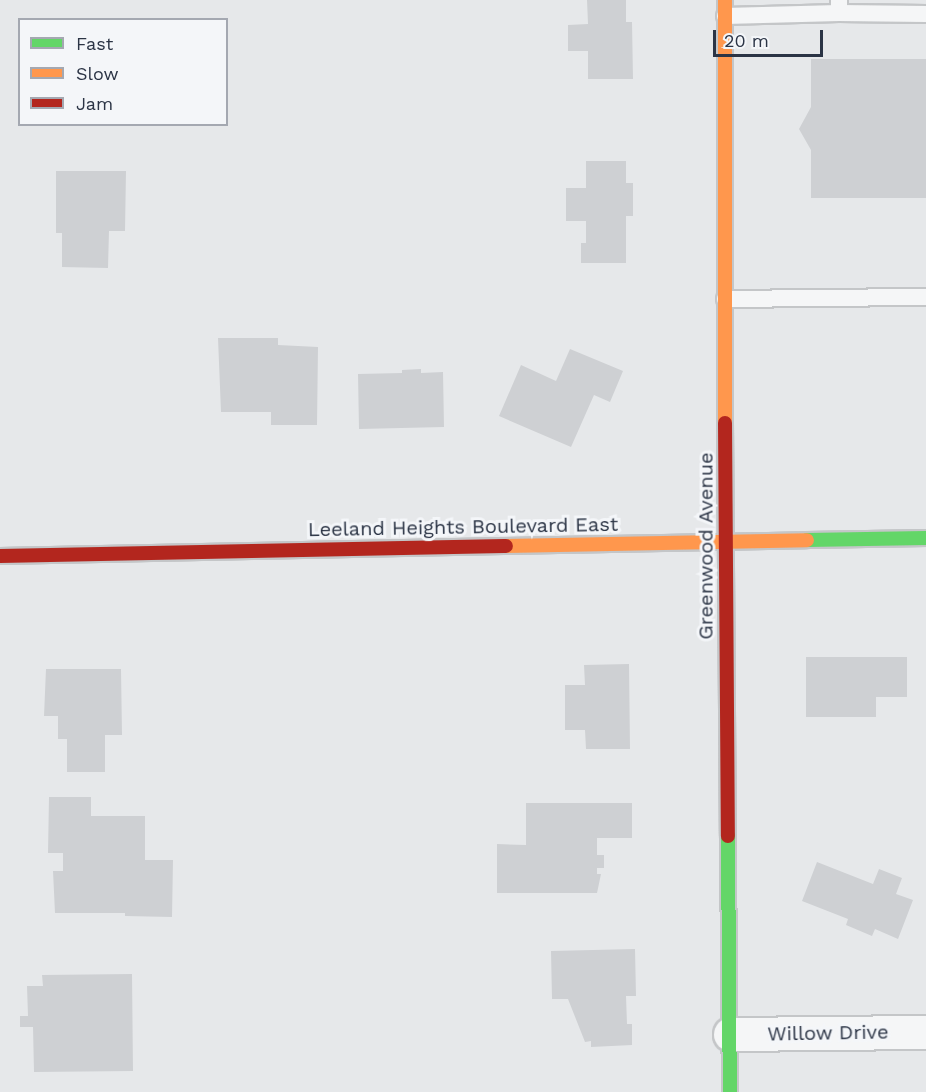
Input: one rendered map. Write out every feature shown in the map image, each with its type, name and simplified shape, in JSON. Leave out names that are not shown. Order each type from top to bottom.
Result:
[{"type":"street","name":"Greenwood Avenue","points":[[725,8],[725,542],[730,1092]]},
{"type":"street","name":"Leeland Heights Boulevard East","points":[[0,556],[926,538]]},
{"type":"street","name":"Willow Drive","points":[[730,1034],[926,1032]]},
{"type":"lane","points":[[725,8],[839,6],[926,14]]},
{"type":"lane","points":[[725,299],[926,297]]},
{"type":"building","points":[[587,0],[626,0],[626,22],[632,22],[633,79],[588,79],[588,51],[568,51],[568,25],[588,24]]},
{"type":"building","points":[[811,59],[926,59],[926,198],[811,198],[811,150],[799,129],[811,107]]},
{"type":"building","points":[[586,161],[626,161],[626,183],[633,183],[633,216],[626,216],[626,263],[581,263],[581,243],[586,243],[586,221],[566,221],[566,188],[586,188]]},
{"type":"building","points":[[56,171],[126,171],[125,231],[109,231],[108,268],[62,267],[62,233],[56,233]]},
{"type":"building","points":[[218,338],[278,338],[278,345],[318,347],[317,425],[271,425],[271,412],[221,412]]},
{"type":"building","points":[[570,349],[623,371],[610,402],[594,395],[571,447],[499,416],[521,365],[556,381]]},
{"type":"building","points":[[421,369],[421,373],[443,372],[444,427],[359,429],[358,374],[402,373],[402,370]]},
{"type":"building","points":[[806,657],[907,657],[907,697],[876,697],[876,717],[806,717]]},
{"type":"building","points":[[629,664],[630,749],[586,749],[585,730],[565,730],[565,685],[585,685],[584,665]]},
{"type":"building","points":[[46,669],[121,669],[122,735],[105,735],[105,772],[67,772],[67,739],[58,739],[58,716],[44,716]]},
{"type":"building","points":[[49,797],[91,797],[91,816],[145,816],[145,860],[173,860],[172,917],[125,916],[125,913],[55,913],[53,871],[63,871],[63,853],[48,853]]},
{"type":"building","points":[[526,803],[632,803],[632,838],[597,838],[597,855],[604,855],[604,868],[597,868],[597,874],[601,874],[597,893],[497,893],[497,844],[526,845]]},
{"type":"building","points":[[817,862],[873,884],[879,869],[902,878],[896,894],[913,900],[898,939],[875,929],[872,936],[846,925],[848,919],[802,901]]},
{"type":"building","points":[[635,949],[636,996],[626,996],[627,1024],[632,1024],[632,1045],[591,1047],[591,1041],[585,1042],[568,999],[552,999],[551,951]]},
{"type":"building","points":[[132,974],[133,1071],[34,1072],[33,1027],[20,1027],[20,1016],[28,1016],[27,986],[43,986],[42,975]]},
{"type":"traffic: fast","points":[[807,540],[926,538]]},
{"type":"traffic: fast","points":[[728,836],[730,1092]]},
{"type":"traffic: slow","points":[[725,0],[725,423]]},
{"type":"traffic: slow","points":[[506,546],[807,540]]},
{"type":"traffic: jam","points":[[725,423],[728,836]]},
{"type":"traffic: jam","points":[[0,556],[506,546]]}]
